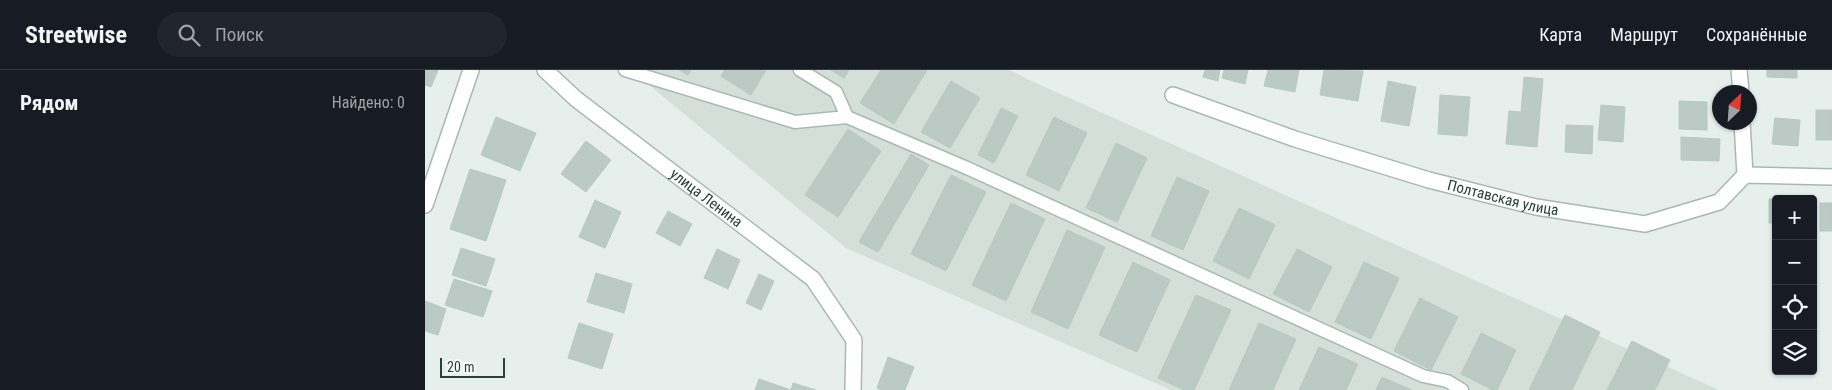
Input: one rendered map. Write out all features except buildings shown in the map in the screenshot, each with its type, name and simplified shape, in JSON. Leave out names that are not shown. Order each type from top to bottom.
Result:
[{"type":"street","points":[[425,206],[471,70]]},
{"type":"street","name":"улица Ленина","points":[[545,70],[576,99],[813,279],[854,340],[853,390]]},
{"type":"street","points":[[1739,70],[1740,85]]},
{"type":"street","name":"Полтавская улица","points":[[1173,95],[1295,139],[1429,180],[1536,207],[1645,224],[1719,202],[1745,175]]},
{"type":"street","points":[[1742,130],[1745,175],[1832,177]]},
{"type":"lane","points":[[625,70],[795,122],[847,117],[967,168],[1423,376],[1447,381],[1462,390]]},
{"type":"lane","points":[[800,70],[836,92],[847,117]]},
{"type":"shaded area","points":[[631,70],[1010,70],[1719,390],[1171,390],[846,248]]}]
